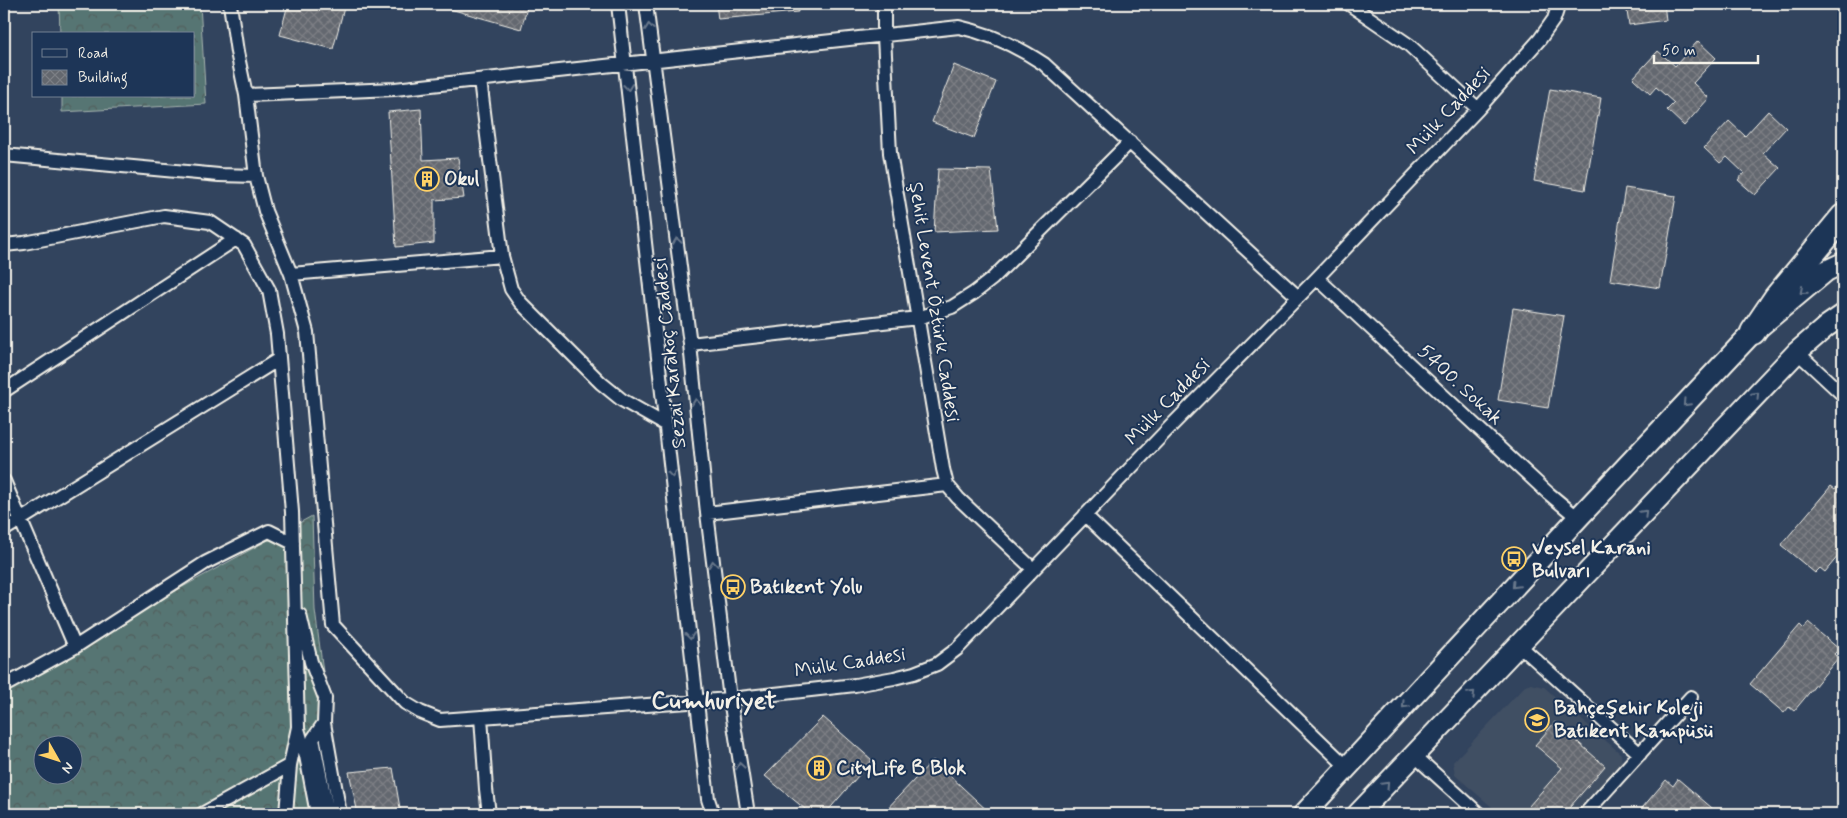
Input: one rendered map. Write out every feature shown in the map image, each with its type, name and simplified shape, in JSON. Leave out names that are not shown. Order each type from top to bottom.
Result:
[{"type":"highway","points":[[1753,332],[1776,298],[1843,217]]},
{"type":"main road","points":[[1304,814],[1753,332],[1826,272],[1843,263]]},
{"type":"main road","points":[[1358,814],[1797,352],[1826,326],[1843,315]]},
{"type":"street","name":"Mülk Caddesi","points":[[230,4],[246,95],[256,176],[265,211],[291,274],[302,310],[311,357],[333,625],[405,703],[420,712],[440,720],[730,699],[894,678],[937,664],[957,649],[1085,515],[1318,278],[1478,109],[1540,40],[1554,19],[1559,4]]},
{"type":"street","points":[[618,4],[708,799],[713,814]]},
{"type":"street","name":"Sezai Karakoç Caddesi","points":[[646,4],[690,344],[707,513],[730,699],[748,814]]},
{"type":"street","name":"Şehit Levent Öztürk Caddesi","points":[[884,4],[890,153],[947,485],[958,498],[1033,570]]},
{"type":"street","points":[[1349,4],[1409,45],[1478,109]]},
{"type":"street","points":[[246,95],[395,89],[959,28],[978,31],[1000,39],[1044,64],[1298,297]]},
{"type":"street","points":[[480,80],[502,256],[511,290],[520,302],[600,383],[622,400],[666,425]]},
{"type":"street","points":[[690,344],[918,318],[952,306],[974,293],[992,279],[1130,142]]},
{"type":"street","points":[[4,155],[256,176]]},
{"type":"street","points":[[4,245],[24,243],[164,216],[210,222],[244,245],[269,290],[280,359],[293,543],[298,727],[290,765],[286,814]]},
{"type":"street","points":[[4,391],[236,240]]},
{"type":"street","points":[[291,274],[502,256]]},
{"type":"street","name":"5400. Sokak","points":[[1318,278],[1548,493],[1578,518]]},
{"type":"street","points":[[1797,352],[1843,395]]},
{"type":"street","points":[[4,530],[280,359]]},
{"type":"street","points":[[4,481],[75,647]]},
{"type":"street","points":[[707,513],[947,485]]},
{"type":"street","points":[[1085,515],[1347,768]]},
{"type":"street","points":[[4,686],[75,647],[205,563],[269,531],[293,543]]},
{"type":"street","points":[[294,590],[311,662],[325,698],[324,723],[340,814]]},
{"type":"street","points":[[1519,645],[1640,754]]},
{"type":"street","points":[[1585,814],[1691,696]]},
{"type":"street","points":[[481,717],[489,814]]},
{"type":"street","points":[[324,723],[313,739],[328,814]]},
{"type":"street","points":[[298,727],[306,756],[317,814]]},
{"type":"street","points":[[1414,755],[1479,814]]},
{"type":"street","points":[[202,814],[290,765]]},
{"type":"shaded area","name":"Bahçeşehir Koleji Batıkent Kampüsü","points":[[1531,684],[1544,687],[1621,754],[1622,765],[1578,814],[1500,814],[1455,775],[1453,762],[1525,686]]},
{"type":"green space","points":[[59,4],[200,4],[206,104],[62,112],[62,98],[195,98],[195,32],[60,32]]},
{"type":"green space","points":[[312,516],[315,610],[336,772],[344,814],[4,814],[4,685]]},
{"type":"building","points":[[288,4],[345,4],[333,49],[280,35]]},
{"type":"building","points":[[444,4],[528,4],[521,29],[443,7]]},
{"type":"building","points":[[716,4],[797,4],[798,12],[718,19]]},
{"type":"building","points":[[1626,4],[1664,4],[1666,20],[1629,25]]},
{"type":"building","points":[[1698,41],[1716,58],[1693,83],[1709,98],[1684,126],[1667,110],[1674,103],[1656,87],[1650,94],[1633,78],[1658,51],[1675,66]]},
{"type":"building","points":[[954,65],[996,82],[974,138],[932,122]]},
{"type":"building","points":[[1550,89],[1601,98],[1585,190],[1534,181]]},
{"type":"building","name":"Okul","points":[[421,109],[423,160],[458,158],[464,198],[434,200],[434,243],[396,247],[388,112]]},
{"type":"building","points":[[1768,111],[1786,128],[1763,153],[1780,168],[1755,195],[1738,180],[1744,173],[1727,157],[1720,163],[1704,148],[1729,121],[1745,136]]},
{"type":"building","points":[[938,169],[991,170],[998,229],[934,232]]},
{"type":"building","points":[[1625,188],[1676,196],[1660,288],[1610,280]]},
{"type":"building","points":[[1513,308],[1564,316],[1548,408],[1498,400]]},
{"type":"building","points":[[1843,479],[1843,550],[1825,572],[1820,568],[1815,573],[1781,545],[1831,486],[1835,489]]},
{"type":"building","points":[[1808,623],[1839,649],[1834,654],[1838,658],[1794,711],[1789,707],[1784,713],[1750,684],[1800,625],[1804,629]]},
{"type":"building","name":"CityLife B Blok","points":[[823,717],[872,760],[825,814],[811,814],[765,776]]},
{"type":"building","points":[[1555,722],[1605,766],[1564,814],[1522,814],[1562,768],[1535,745]]},
{"type":"building","points":[[933,760],[991,814],[882,814]]},
{"type":"building","points":[[393,768],[401,814],[358,814],[349,772]]},
{"type":"building","points":[[1678,779],[1719,814],[1637,814],[1666,780],[1673,786]]},
{"type":"place","name":"Okul","points":[[427,179]]},
{"type":"place","name":"Veysel Karani Bulvarı","points":[[1514,559]]},
{"type":"place","name":"Batıkent Yolu","points":[[733,587]]},
{"type":"place","name":"Bahçeşehir Koleji Batıkent Kampüsü","points":[[1537,720]]},
{"type":"place","name":"CityLife B Blok","points":[[819,768]]},
{"type":"district","name":"Cumhuriyet","points":[[714,701]]}]
